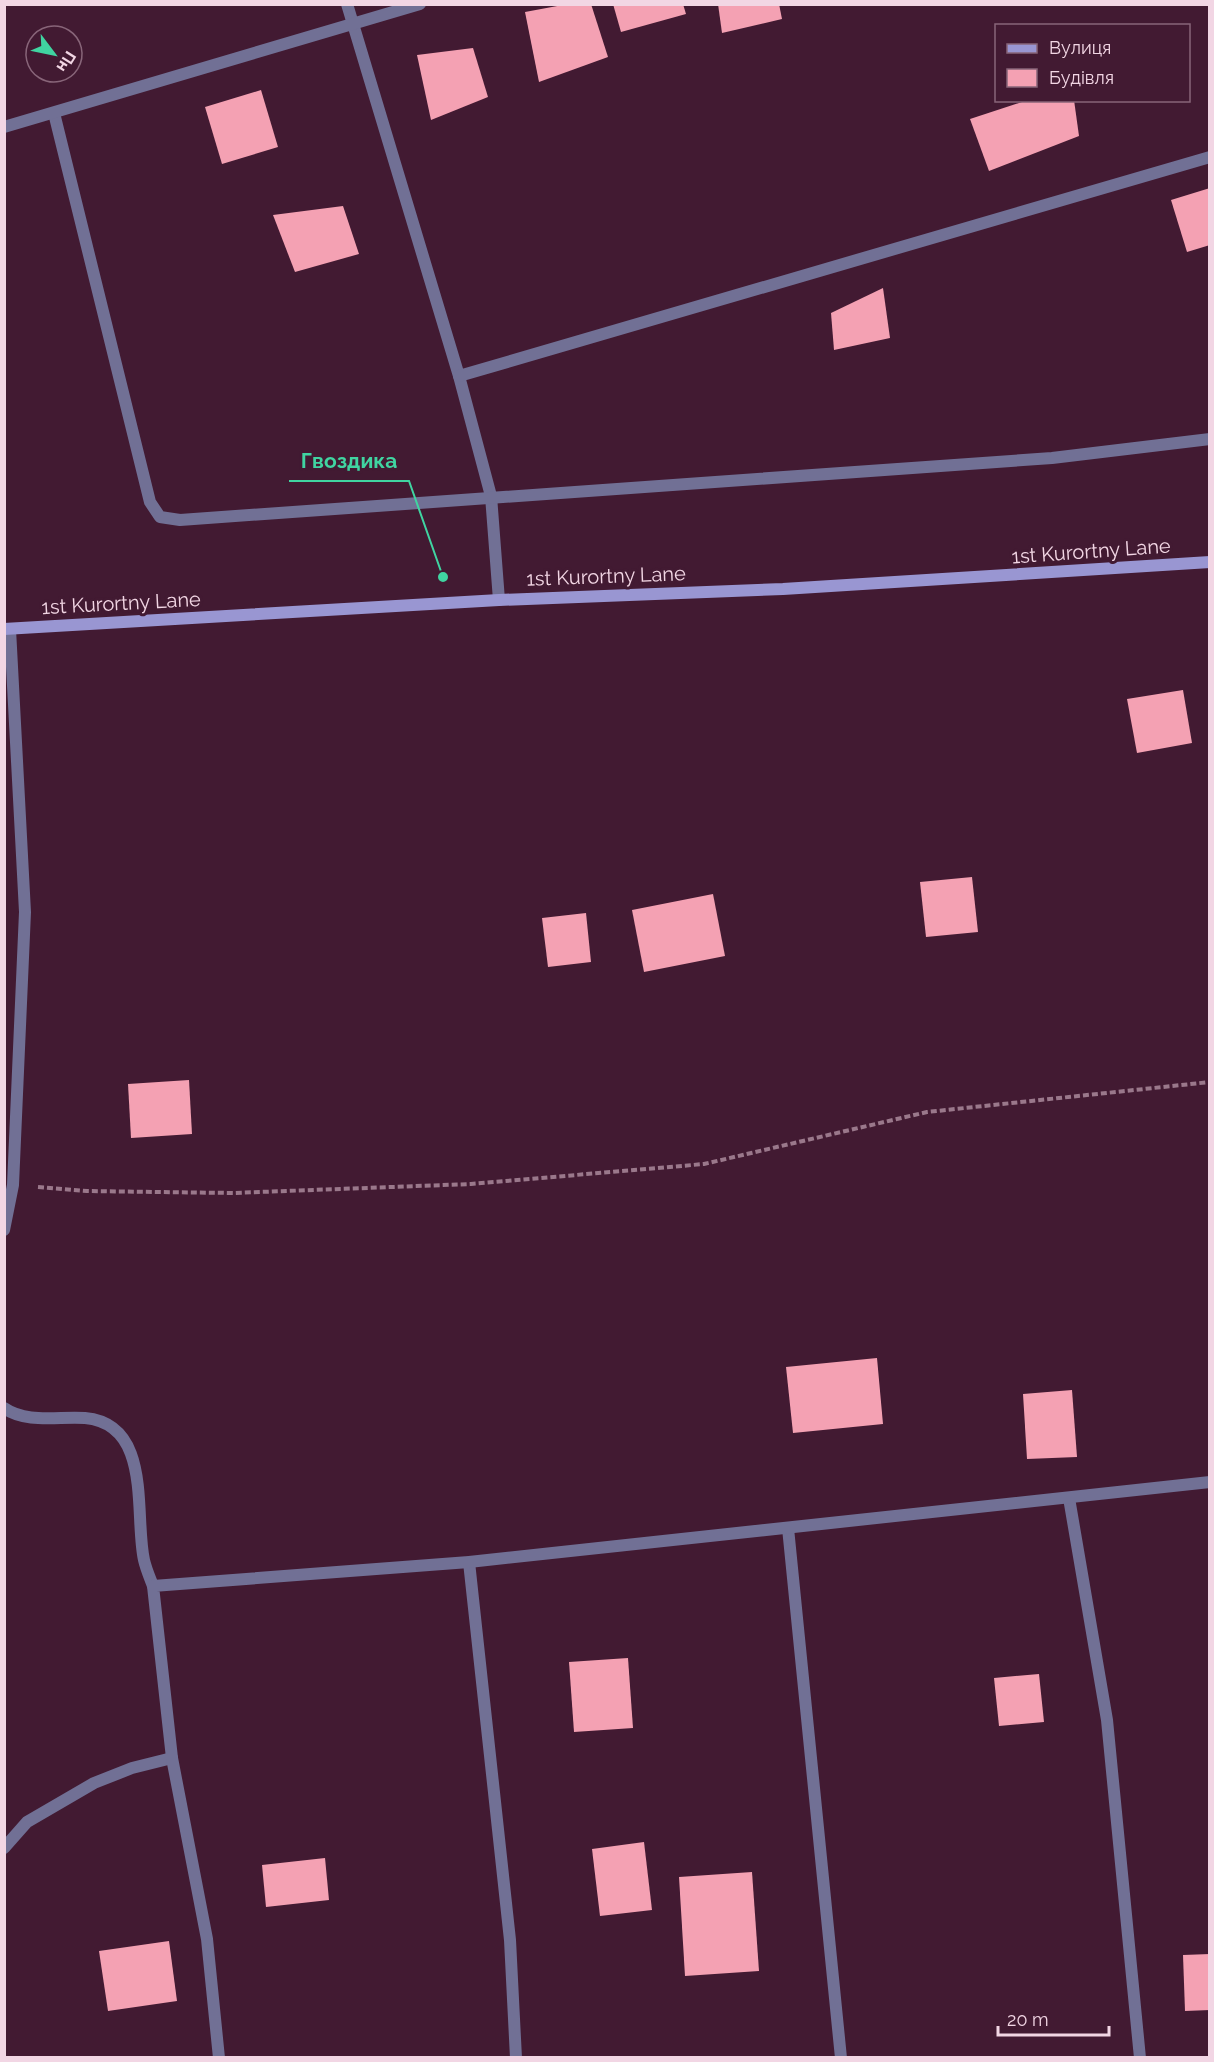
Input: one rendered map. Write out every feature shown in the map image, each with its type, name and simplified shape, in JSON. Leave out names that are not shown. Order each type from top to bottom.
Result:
[{"type":"street","points":[[347,4],[459,375],[491,496],[499,600]]},
{"type":"street","points":[[4,127],[420,4]]},
{"type":"street","points":[[54,113],[150,502],[160,517],[180,520],[491,496],[1052,458],[1209,439]]},
{"type":"street","points":[[459,375],[1209,157]]},
{"type":"street","name":"1st Kurortny Lane","points":[[7,629],[499,600],[795,588],[1209,562]]},
{"type":"street","points":[[4,1230],[13,1185],[25,912],[7,629]]},
{"type":"street","points":[[4,1408],[22,1416],[87,1418],[109,1426],[126,1442],[134,1460],[139,1491],[144,1560],[153,1587],[172,1758],[207,1939],[219,2058]]},
{"type":"street","points":[[153,1587],[469,1562],[1209,1482]]},
{"type":"street","points":[[1069,1498],[1107,1720],[1140,2058]]},
{"type":"street","points":[[788,1528],[841,2058]]},
{"type":"street","points":[[469,1562],[510,1940],[516,2058]]},
{"type":"street","points":[[4,1848],[27,1822],[94,1784],[132,1768],[172,1758]]},
{"type":"path","points":[[13,1185],[87,1191],[233,1193],[471,1184],[704,1164],[927,1112],[1209,1082]]},
{"type":"building","points":[[568,4],[591,4],[608,57],[539,82],[525,12]]},
{"type":"building","points":[[613,4],[683,4],[686,14],[621,32]]},
{"type":"building","points":[[718,4],[779,4],[782,19],[722,33]]},
{"type":"building","points":[[473,48],[488,97],[431,120],[417,55]]},
{"type":"building","points":[[261,90],[278,147],[222,164],[205,107]]},
{"type":"building","points":[[1022,102],[1074,102],[1079,136],[989,171],[970,119]]},
{"type":"building","points":[[1210,188],[1210,245],[1187,252],[1171,200]]},
{"type":"building","points":[[343,206],[359,254],[295,272],[273,215]]},
{"type":"building","points":[[883,288],[890,338],[834,350],[831,313]]},
{"type":"building","points":[[1183,690],[1192,743],[1137,753],[1127,699]]},
{"type":"building","points":[[972,877],[978,932],[926,937],[920,882]]},
{"type":"building","points":[[713,894],[725,956],[644,972],[632,910]]},
{"type":"building","points":[[586,913],[591,962],[548,967],[542,918]]},
{"type":"building","points":[[189,1080],[192,1134],[131,1138],[128,1084]]},
{"type":"building","points":[[877,1358],[883,1424],[793,1433],[786,1367]]},
{"type":"building","points":[[1072,1390],[1077,1457],[1027,1459],[1023,1394]]},
{"type":"building","points":[[628,1658],[633,1728],[574,1732],[569,1662]]},
{"type":"building","points":[[1039,1674],[1044,1722],[999,1726],[994,1678]]},
{"type":"building","points":[[644,1842],[652,1910],[600,1916],[592,1849]]},
{"type":"building","points":[[325,1858],[329,1900],[266,1907],[262,1865]]},
{"type":"building","points":[[752,1872],[759,1971],[685,1976],[679,1877]]},
{"type":"building","points":[[169,1941],[177,2001],[108,2011],[99,1951]]},
{"type":"building","points":[[1210,1954],[1210,2010],[1185,2011],[1183,1955]]},
{"type":"place","name":"Гвоздика","points":[[443,577]]}]
